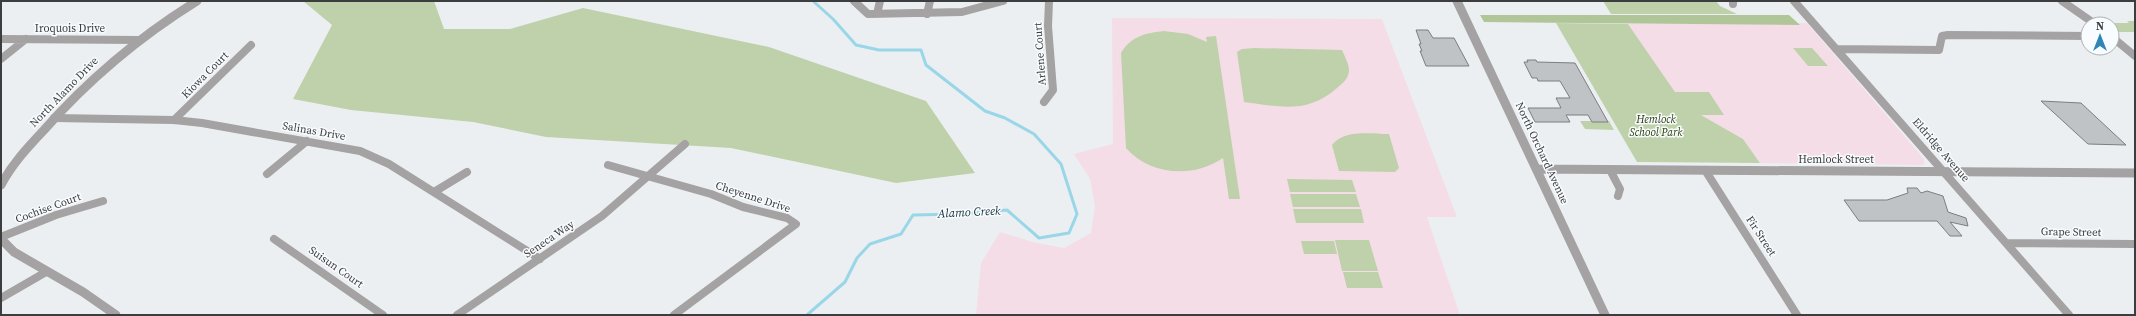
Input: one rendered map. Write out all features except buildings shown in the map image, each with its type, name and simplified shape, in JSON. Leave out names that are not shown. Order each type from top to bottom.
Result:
[{"type":"street","name":"North Alamo Drive","points":[[1,185],[4,175],[88,82],[138,40],[197,1]]},
{"type":"street","points":[[854,1],[868,14],[928,14],[962,12],[1004,1]]},
{"type":"street","points":[[877,14],[880,1]]},
{"type":"street","points":[[928,14],[930,1]]},
{"type":"street","name":"Arlene Court","points":[[1044,102],[1053,90],[1048,26],[1049,1]]},
{"type":"street","name":"North Orchard Avenue","points":[[1457,1],[1605,315]]},
{"type":"street","name":"Eldridge Avenue","points":[[1794,1],[2069,315]]},
{"type":"street","points":[[2062,1],[2084,16]]},
{"type":"street","points":[[1836,49],[1939,50],[1942,36],[1948,35],[2080,36]]},
{"type":"street","name":"Iroquois Drive","points":[[1,39],[138,40]]},
{"type":"street","points":[[1,59],[26,39]]},
{"type":"street","points":[[2120,44],[2135,56]]},
{"type":"street","name":"Kiowa Court","points":[[174,120],[251,45]]},
{"type":"street","name":"Salinas Drive","points":[[54,118],[174,120],[202,123],[360,151],[371,155],[434,192],[540,259]]},
{"type":"street","points":[[267,174],[307,141]]},
{"type":"street","name":"Seneca Way","points":[[457,315],[602,216],[685,144]]},
{"type":"street","points":[[608,166],[649,176]]},
{"type":"street","name":"Hemlock Street","points":[[1536,169],[2135,173]]},
{"type":"street","points":[[1610,170],[1620,189],[1618,196]]},
{"type":"street","name":"Fir Street","points":[[1704,170],[1797,315]]},
{"type":"street","points":[[434,192],[467,172]]},
{"type":"street","name":"Cheyenne Drive","points":[[649,176],[711,194],[743,207],[787,218],[796,224],[674,315]]},
{"type":"street","name":"Cochise Court","points":[[1,238],[56,215],[103,201]]},
{"type":"street","points":[[1,238],[14,252],[46,272],[83,292],[116,315]]},
{"type":"street","name":"Suisun Court","points":[[274,239],[383,315]]},
{"type":"street","name":"Grape Street","points":[[2007,243],[2135,244]]},
{"type":"street","points":[[1,298],[46,272]]},
{"type":"shaded area","points":[[1112,18],[1382,19],[1457,217],[1427,217],[1460,315],[976,315],[981,263],[1000,232],[1033,242],[1064,248],[1091,233],[1095,206],[1090,179],[1074,154],[1113,144]]},
{"type":"shaded area","points":[[1807,23],[1924,159],[1924,165],[1760,163],[1743,139],[1684,105],[1628,24]]},
{"type":"green space","points":[[303,1],[434,1],[444,29],[510,29],[583,8],[769,47],[926,101],[975,173],[896,183],[731,148],[546,137],[473,122],[351,110],[293,99],[332,25]]},
{"type":"green space","points":[[1603,1],[1716,1],[1720,6],[1737,14],[1611,14]]},
{"type":"green space","points":[[1480,15],[1789,15],[1800,25],[1484,22]]},
{"type":"green space","points":[[2127,21],[2135,21],[2135,32],[2120,32],[2120,23],[2129,23]]},
{"type":"green space","name":"Hemlock School Park","points":[[1556,23],[1628,24],[1675,92],[1709,92],[1724,115],[1701,115],[1743,139],[1760,163],[1637,162]]},
{"type":"green space","points":[[1164,31],[1188,34],[1207,42],[1206,37],[1216,36],[1240,199],[1229,199],[1223,158],[1199,169],[1173,171],[1160,169],[1147,164],[1126,148],[1121,53],[1134,39],[1145,34]]},
{"type":"green space","points":[[1793,48],[1812,48],[1828,66],[1808,66]]},
{"type":"green space","points":[[1242,49],[1342,50],[1348,65],[1349,73],[1347,78],[1337,88],[1315,102],[1293,107],[1282,107],[1244,102],[1237,52]]},
{"type":"green space","points":[[1580,121],[1609,121],[1614,130],[1585,129]]},
{"type":"green space","points":[[1351,134],[1389,134],[1399,168],[1395,172],[1339,171],[1332,145],[1337,140]]},
{"type":"green space","points":[[1287,179],[1352,180],[1356,192],[1290,192]]},
{"type":"green space","points":[[1290,194],[1356,194],[1360,207],[1293,207]]},
{"type":"green space","points":[[1293,209],[1361,209],[1364,223],[1296,223]]},
{"type":"green space","points":[[1335,240],[1369,240],[1378,271],[1342,271]]},
{"type":"green space","points":[[1301,241],[1334,241],[1337,254],[1304,254]]},
{"type":"green space","points":[[1343,272],[1378,272],[1383,288],[1347,288]]},
{"type":"waterway","name":"Alamo Creek","points":[[807,315],[845,282],[857,258],[870,244],[901,234],[913,215],[961,214],[1007,210],[1039,238],[1069,233],[1077,214],[1061,164],[1034,134],[1005,118],[985,111],[926,65],[921,50],[879,50],[856,45],[833,19],[813,1]]}]
